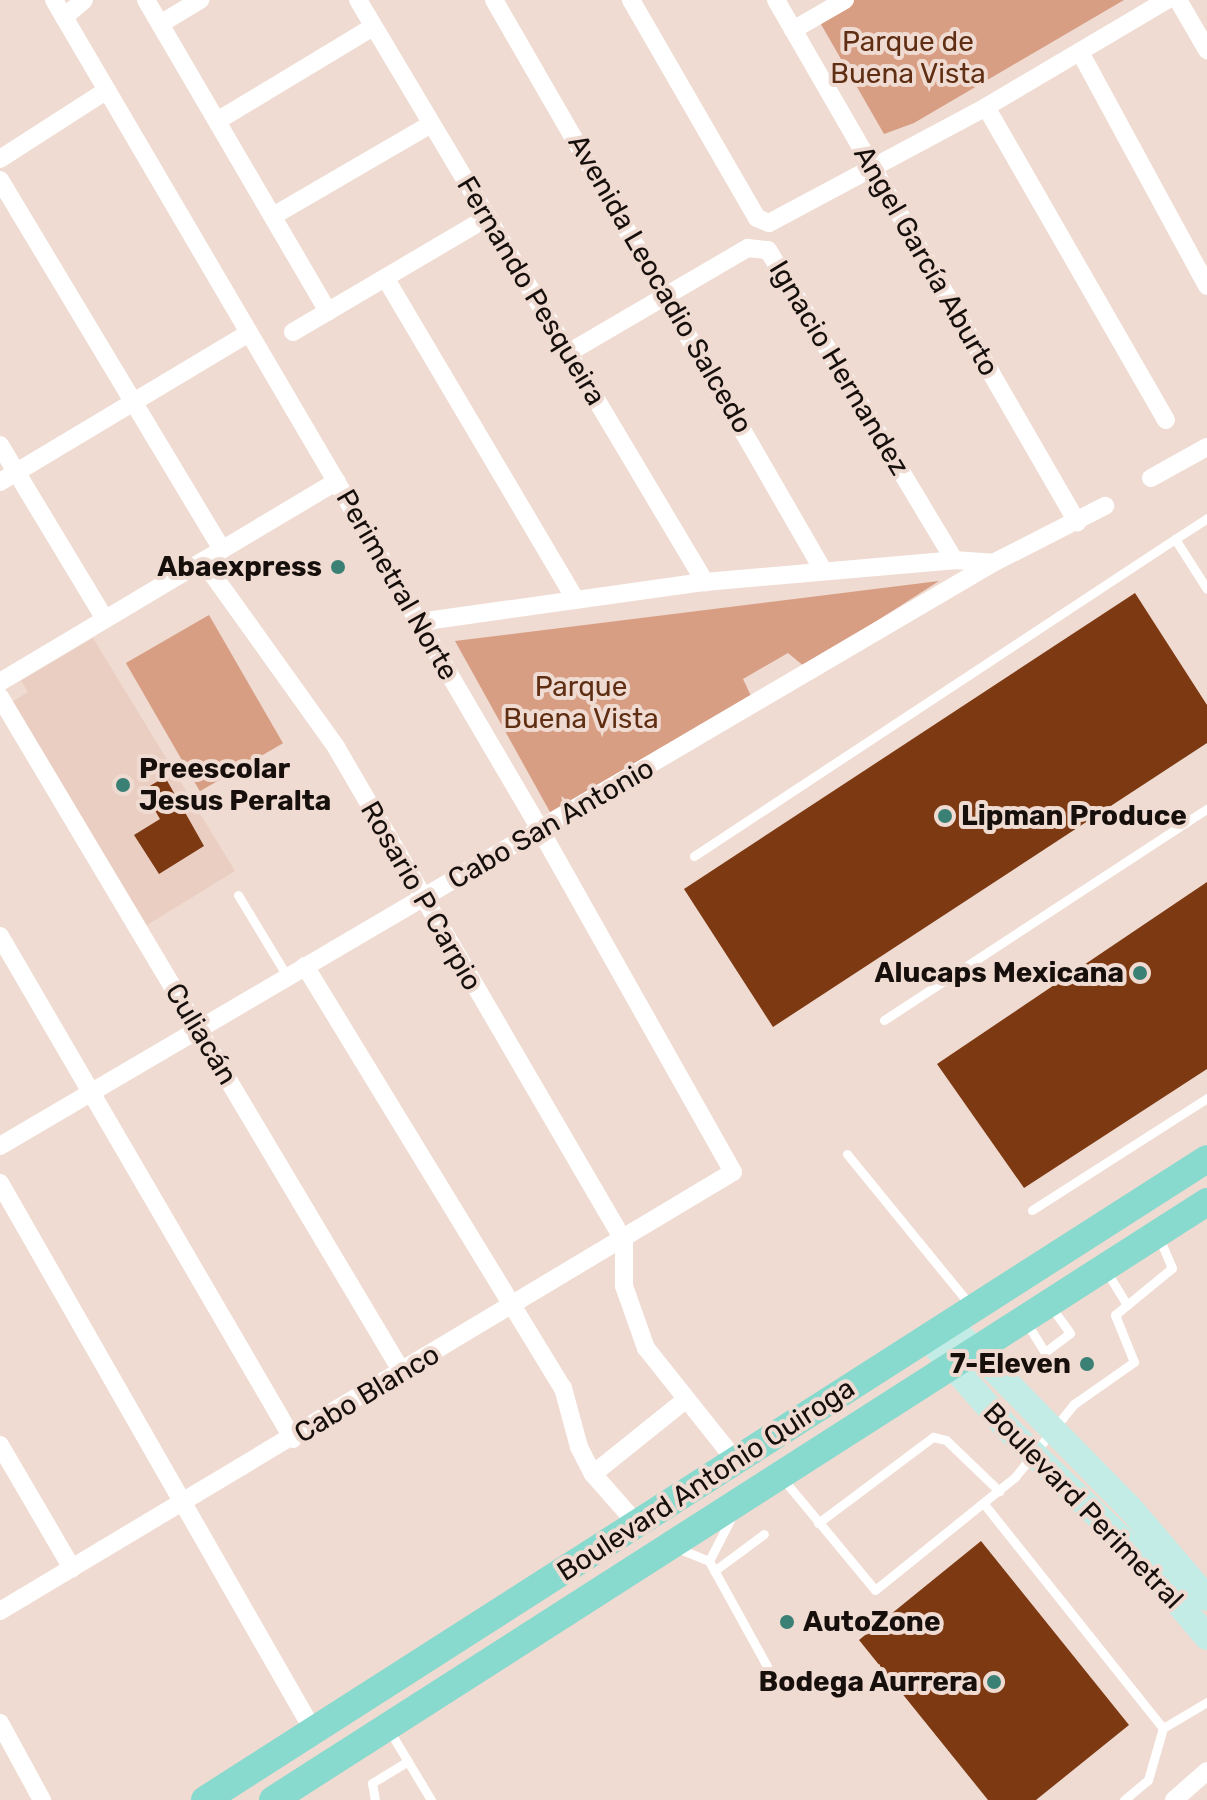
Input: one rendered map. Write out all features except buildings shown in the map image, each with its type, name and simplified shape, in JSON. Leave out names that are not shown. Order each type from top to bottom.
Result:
[{"type":"main road","name":"Boulevard Antonio Quiroga","points":[[205,1800],[1207,1159]]},
{"type":"main road","name":"Boulevard Antonio Quiroga","points":[[273,1800],[1207,1202]]},
{"type":"street","name":"Perimetral Norte","points":[[54,0],[540,829],[732,1173]]},
{"type":"street","points":[[64,17],[84,0]]},
{"type":"street","points":[[146,0],[328,312]]},
{"type":"street","points":[[160,24],[200,0]]},
{"type":"street","name":"Fernando Pesqueira","points":[[358,0],[705,582]]},
{"type":"street","name":"Avenida Leocadio Salcedo","points":[[494,0],[667,293],[823,570]]},
{"type":"street","points":[[631,0],[757,218],[781,221],[986,107],[1167,0]]},
{"type":"street","name":"Angel García Aburto","points":[[776,0],[1077,522]]},
{"type":"street","points":[[793,30],[845,0]]},
{"type":"street","points":[[1178,0],[1207,50]]},
{"type":"street","points":[[217,121],[373,27]]},
{"type":"street","points":[[1080,52],[1207,286]]},
{"type":"street","points":[[0,159],[107,90]]},
{"type":"street","points":[[986,107],[1166,420]]},
{"type":"street","points":[[273,216],[431,124]]},
{"type":"street","points":[[0,180],[222,549]]},
{"type":"street","points":[[293,332],[488,217]]},
{"type":"street","name":"Ignacio Hernandez","points":[[568,353],[748,248],[768,250],[954,560]]},
{"type":"street","points":[[386,279],[575,598]]},
{"type":"street","points":[[8,478],[249,333]]},
{"type":"street","points":[[0,445],[8,478],[105,619]]},
{"type":"street","points":[[1151,478],[1207,447]]},
{"type":"street","points":[[0,682],[337,481]]},
{"type":"street","name":"Cabo San Antonio","points":[[0,1146],[89,1090],[421,900],[993,563],[1105,506]]},
{"type":"street","points":[[419,622],[705,582],[954,560],[993,563]]},
{"type":"street","name":"Rosario P Carpio","points":[[203,561],[323,726],[421,900],[624,1241]]},
{"type":"street","name":"Culiacán","points":[[0,697],[402,1372]]},
{"type":"street","points":[[0,936],[293,1439]]},
{"type":"street","points":[[305,966],[510,1306],[563,1388],[579,1447],[593,1474],[637,1524]]},
{"type":"street","name":"Cabo Blanco","points":[[0,1611],[624,1241],[732,1173]]},
{"type":"street","points":[[0,1183],[314,1732]]},
{"type":"street","points":[[624,1241],[624,1286],[638,1331],[684,1401],[735,1460]]},
{"type":"street","name":"Boulevard Perimetral","points":[[939,1332],[973,1351],[1054,1426],[1207,1598]]},
{"type":"street","name":"Boulevard Perimetral","points":[[939,1332],[949,1368],[1133,1550],[1207,1637]]},
{"type":"street","points":[[593,1474],[684,1401]]},
{"type":"street","points":[[0,1445],[72,1568]]},
{"type":"street","points":[[0,1723],[42,1800]]},
{"type":"street","points":[[1174,1800],[1196,1793],[1207,1771]]},
{"type":"lane","points":[[694,856],[1207,518]]},
{"type":"lane","points":[[1175,539],[1207,589]]},
{"type":"lane","points":[[884,1020],[1207,809]]},
{"type":"lane","points":[[238,895],[287,976]]},
{"type":"lane","points":[[1032,1210],[1207,1098]]},
{"type":"lane","points":[[847,1154],[974,1310]]},
{"type":"lane","points":[[781,1477],[875,1590],[999,1491],[1074,1404],[1134,1362],[1115,1315],[1172,1268],[1158,1234]]},
{"type":"lane","points":[[1103,1266],[1127,1305]]},
{"type":"lane","points":[[1024,1319],[1045,1352],[1070,1333],[1048,1303]]},
{"type":"lane","points":[[818,1523],[933,1437],[946,1440],[999,1491]]},
{"type":"lane","points":[[984,1504],[1163,1728]]},
{"type":"lane","points":[[709,1561],[737,1505]]},
{"type":"lane","points":[[714,1571],[764,1534]]},
{"type":"lane","points":[[674,1546],[709,1561],[767,1666]]},
{"type":"lane","points":[[1124,1800],[1148,1780],[1163,1728],[1207,1702]]},
{"type":"lane","points":[[387,1727],[431,1800]]},
{"type":"lane","points":[[375,1800],[372,1783],[408,1761]]},
{"type":"shaded area","name":"Preescolar Jesus Peralta","points":[[93,638],[235,871],[147,925],[12,702],[28,692],[21,681]]},
{"type":"green space","name":"Parque de Buena Vista","points":[[852,0],[1124,0],[914,123],[884,134],[818,19]]},
{"type":"green space","name":"Parque Buena Vista","points":[[939,581],[805,667],[788,653],[743,679],[751,696],[550,812],[455,641]]},
{"type":"green space","points":[[209,615],[283,743],[200,791],[126,663]]},
{"type":"place","name":"Abaexpress","points":[[338,567]]},
{"type":"place","name":"Preescolar Jesus Peralta","points":[[123,785]]},
{"type":"place","name":"Lipman Produce","points":[[945,816]]},
{"type":"place","name":"Alucaps Mexicana","points":[[1140,973]]},
{"type":"place","name":"7-Eleven","points":[[1087,1364]]},
{"type":"place","name":"AutoZone","points":[[787,1622]]},
{"type":"place","name":"Bodega Aurrera","points":[[994,1682]]}]
